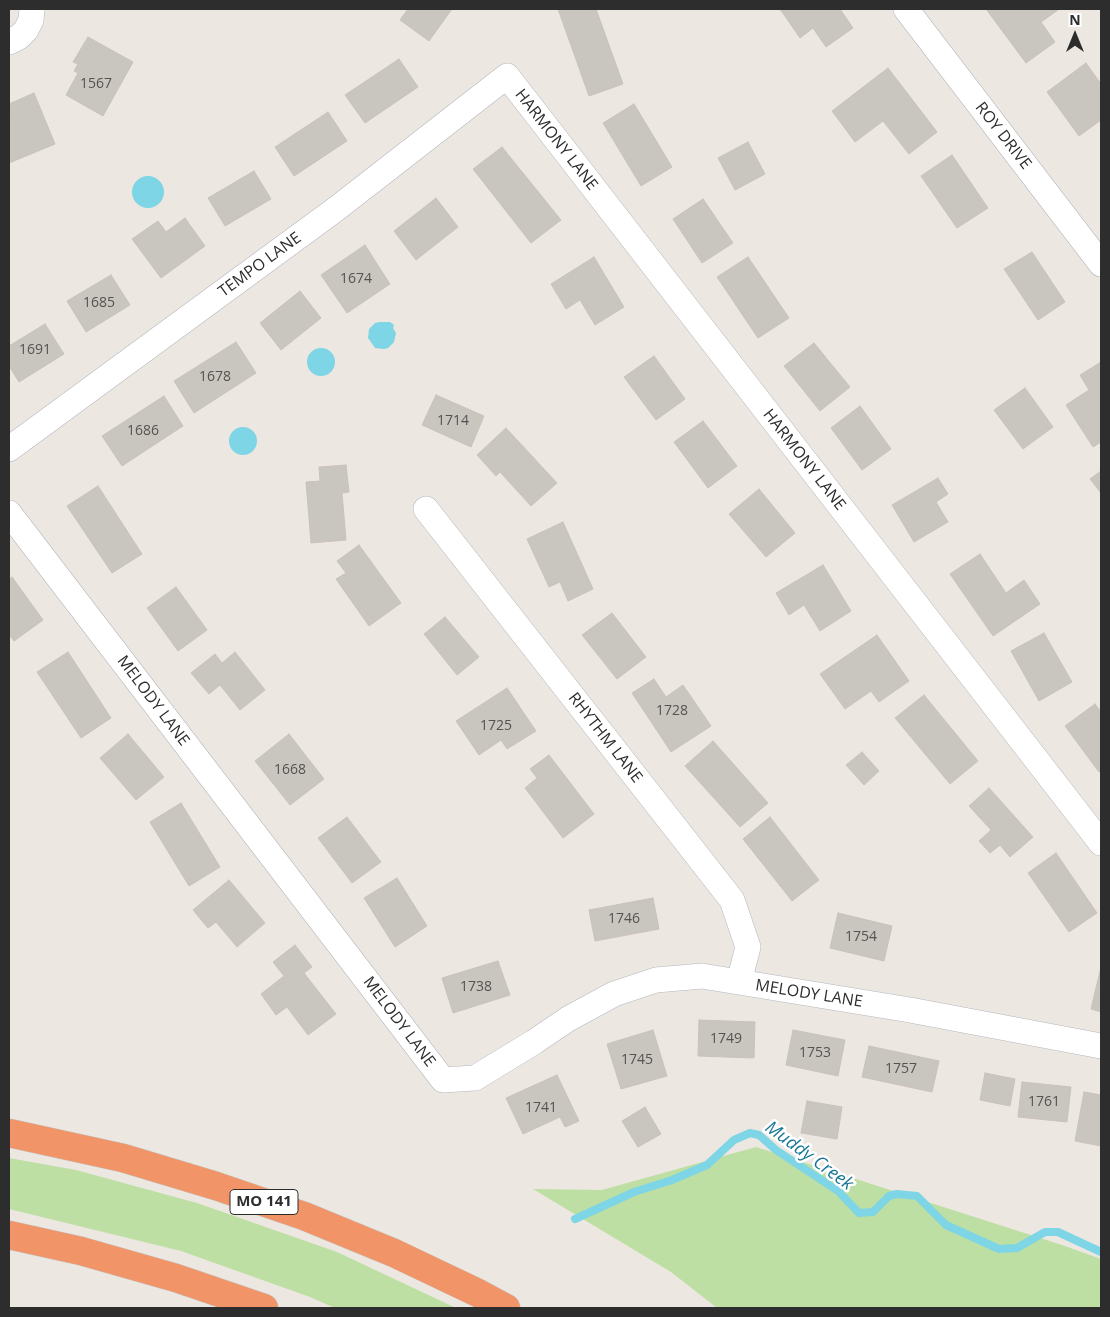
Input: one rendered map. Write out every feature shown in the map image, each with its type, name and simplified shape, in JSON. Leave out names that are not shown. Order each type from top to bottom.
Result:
[{"type":"highway","name":"MO 141","points":[[9,1133],[123,1158],[216,1186],[304,1216],[394,1253],[506,1308]]},
{"type":"highway","points":[[9,1235],[81,1251],[167,1275],[264,1308]]},
{"type":"street","points":[[9,42],[19,37],[26,30],[31,20],[32,9]]},
{"type":"street","name":"ROY DRIVE","points":[[906,9],[1101,264]]},
{"type":"street","name":"TEMPO LANE","points":[[9,449],[336,209],[507,76]]},
{"type":"street","name":"HARMONY LANE","points":[[507,76],[1101,843]]},
{"type":"street","name":"RHYTHM LANE","points":[[426,509],[732,900],[748,947],[739,982]]},
{"type":"street","name":"MELODY LANE","points":[[9,513],[443,1080],[475,1078],[568,1019],[614,994],[656,980],[702,976],[910,1010],[1101,1046]]},
{"type":"green space","points":[[756,1147],[1101,1259],[1101,1308],[717,1308],[671,1272],[533,1189],[602,1190]]},
{"type":"green space","points":[[9,1158],[76,1170],[197,1203],[337,1252],[456,1308],[335,1308],[310,1297],[181,1251],[9,1209]]},
{"type":"water","points":[[148,176],[154,177],[159,181],[163,186],[163,198],[159,203],[154,207],[148,208],[142,207],[137,203],[133,198],[132,192],[133,186],[137,181],[142,177]]},
{"type":"water","points":[[379,322],[390,322],[394,325],[393,328],[396,333],[394,342],[388,348],[375,348],[368,338],[369,329]]},
{"type":"water","points":[[321,348],[331,352],[335,362],[331,372],[321,376],[311,372],[307,362],[311,352]]},
{"type":"water","points":[[243,427],[253,431],[257,441],[253,451],[243,455],[233,451],[229,441],[233,431]]},
{"type":"building","points":[[408,9],[452,9],[429,41],[400,20]]},
{"type":"building","points":[[558,9],[596,9],[623,84],[589,96]]},
{"type":"building","points":[[780,9],[840,9],[853,28],[826,47],[813,28],[800,38]]},
{"type":"building","points":[[986,9],[1057,9],[1041,22],[1055,42],[1026,63]]},
{"type":"building","points":[[88,37],[133,62],[103,116],[66,95],[78,73],[74,71],[78,64],[73,62]]},
{"type":"building","points":[[399,59],[418,87],[365,123],[345,95]]},
{"type":"building","points":[[1086,63],[1101,84],[1101,120],[1079,136],[1047,92]]},
{"type":"building","points":[[888,68],[937,132],[909,154],[883,121],[855,142],[832,111]]},
{"type":"building","points":[[34,93],[55,144],[9,163],[9,116],[11,116],[9,104]]},
{"type":"building","points":[[634,104],[672,167],[641,186],[603,123]]},
{"type":"building","points":[[328,112],[347,141],[294,176],[275,147]]},
{"type":"building","points":[[748,142],[765,174],[735,190],[718,158]]},
{"type":"building","points":[[502,147],[561,220],[531,243],[473,169]]},
{"type":"building","points":[[952,155],[988,208],[957,228],[921,176]]},
{"type":"building","points":[[254,171],[271,199],[225,226],[208,198]]},
{"type":"building","points":[[436,198],[458,227],[416,260],[394,231]]},
{"type":"building","points":[[703,199],[733,243],[702,263],[673,219]]},
{"type":"building","points":[[185,218],[205,246],[161,278],[132,239],[158,221],[166,232]]},
{"type":"building","points":[[365,245],[390,284],[347,313],[321,275]]},
{"type":"building","points":[[1032,252],[1065,302],[1038,320],[1004,269]]},
{"type":"building","points":[[594,257],[624,307],[595,325],[580,300],[566,309],[551,284]]},
{"type":"building","points":[[748,257],[789,318],[758,338],[717,277]]},
{"type":"building","points":[[111,275],[130,305],[86,332],[67,301]]},
{"type":"building","points":[[300,291],[321,318],[281,350],[260,323]]},
{"type":"building","points":[[45,324],[64,354],[19,382],[9,366],[9,346]]},
{"type":"building","points":[[236,342],[256,373],[194,413],[174,381]]},
{"type":"building","points":[[814,343],[850,387],[820,411],[784,366]]},
{"type":"building","points":[[654,356],[685,399],[656,420],[624,377]]},
{"type":"building","points":[[1101,362],[1101,442],[1093,447],[1066,405],[1089,390],[1080,375]]},
{"type":"building","points":[[1025,388],[1053,427],[1023,449],[994,410]]},
{"type":"building","points":[[436,395],[484,416],[471,447],[422,425]]},
{"type":"building","points":[[164,396],[183,426],[122,466],[102,436]]},
{"type":"building","points":[[860,406],[891,449],[862,470],[831,428]]},
{"type":"building","points":[[703,421],[737,466],[708,488],[674,442]]},
{"type":"building","points":[[506,428],[557,483],[531,506],[500,472],[496,476],[477,455]]},
{"type":"building","points":[[346,465],[349,492],[342,493],[346,540],[311,543],[306,482],[320,481],[319,467]]},
{"type":"building","points":[[1101,471],[1101,493],[1090,479]]},
{"type":"building","points":[[938,478],[948,494],[936,502],[948,522],[914,542],[892,505]]},
{"type":"building","points":[[98,486],[142,554],[112,573],[67,506]]},
{"type":"building","points":[[759,489],[795,533],[766,557],[729,514]]},
{"type":"building","points":[[563,522],[593,589],[568,601],[560,582],[549,587],[527,539]]},
{"type":"building","points":[[359,545],[401,603],[369,626],[336,579],[346,573],[337,561]]},
{"type":"building","points":[[980,554],[1006,593],[1024,580],[1040,604],[993,636],[950,574]]},
{"type":"building","points":[[823,565],[851,611],[820,631],[804,605],[789,615],[776,593]]},
{"type":"building","points":[[12,577],[43,620],[14,641],[9,634],[9,580]]},
{"type":"building","points":[[176,587],[207,630],[178,651],[147,608]]},
{"type":"building","points":[[612,613],[646,657],[617,679],[582,635]]},
{"type":"building","points":[[445,617],[479,657],[457,675],[424,634]]},
{"type":"building","points":[[1044,633],[1072,682],[1039,701],[1011,651]]},
{"type":"building","points":[[877,635],[909,681],[879,702],[871,691],[845,709],[820,674]]},
{"type":"building","points":[[68,652],[111,718],[81,738],[37,672]]},
{"type":"building","points":[[235,652],[265,690],[240,710],[220,685],[209,694],[191,673],[215,654],[222,663]]},
{"type":"building","points":[[654,679],[666,697],[683,685],[711,726],[671,752],[632,693]]},
{"type":"building","points":[[507,688],[536,731],[507,749],[501,740],[479,755],[456,721]]},
{"type":"building","points":[[924,695],[978,761],[950,784],[895,718]]},
{"type":"building","points":[[1095,704],[1101,712],[1101,770],[1099,772],[1065,726]]},
{"type":"building","points":[[128,734],[164,777],[136,800],[100,758]]},
{"type":"building","points":[[289,734],[324,779],[290,805],[255,761]]},
{"type":"building","points":[[713,741],[768,803],[740,827],[685,766]]},
{"type":"building","points":[[862,752],[879,771],[864,785],[846,765]]},
{"type":"building","points":[[549,755],[594,814],[563,838],[525,788],[537,778],[530,769]]},
{"type":"building","points":[[989,788],[1033,837],[1010,857],[1000,845],[990,853],[979,841],[991,830],[969,806]]},
{"type":"building","points":[[181,803],[220,867],[189,886],[150,822]]},
{"type":"building","points":[[347,817],[381,862],[352,883],[318,838]]},
{"type":"building","points":[[770,817],[819,880],[792,901],[743,839]]},
{"type":"building","points":[[1056,853],[1097,913],[1069,932],[1028,873]]},
{"type":"building","points":[[397,878],[427,926],[395,947],[364,898]]},
{"type":"building","points":[[229,880],[265,923],[237,947],[216,922],[208,928],[193,910]]},
{"type":"building","points":[[653,898],[659,929],[595,941],[589,910]]},
{"type":"building","points":[[838,913],[892,926],[884,961],[830,948]]},
{"type":"building","points":[[295,945],[312,967],[304,973],[336,1014],[308,1035],[287,1007],[276,1015],[261,994],[284,976],[273,962]]},
{"type":"building","points":[[498,961],[510,995],[453,1013],[442,978]]},
{"type":"building","points":[[1101,967],[1101,1012],[1091,1009]]},
{"type":"building","points":[[699,1020],[755,1022],[754,1058],[698,1056]]},
{"type":"building","points":[[653,1030],[667,1076],[621,1089],[607,1044]]},
{"type":"building","points":[[793,1030],[845,1040],[838,1076],[786,1065]]},
{"type":"building","points":[[869,1046],[939,1061],[932,1092],[862,1077]]},
{"type":"building","points":[[985,1073],[1015,1079],[1010,1106],[980,1100]]},
{"type":"building","points":[[557,1075],[579,1121],[565,1127],[560,1117],[523,1134],[506,1098]]},
{"type":"building","points":[[1022,1082],[1071,1087],[1067,1122],[1018,1117]]},
{"type":"building","points":[[1084,1092],[1101,1095],[1101,1146],[1075,1141]]},
{"type":"building","points":[[807,1101],[842,1107],[837,1139],[801,1133]]},
{"type":"building","points":[[645,1107],[661,1134],[638,1147],[622,1121]]},
{"type":"waterway","name":"Muddy Creek","points":[[575,1219],[634,1192],[672,1180],[707,1165],[734,1140],[750,1133],[759,1135],[776,1150],[838,1191],[859,1213],[873,1212],[889,1196],[897,1194],[917,1196],[946,1225],[999,1249],[1017,1248],[1045,1232],[1058,1232],[1101,1252]]}]
